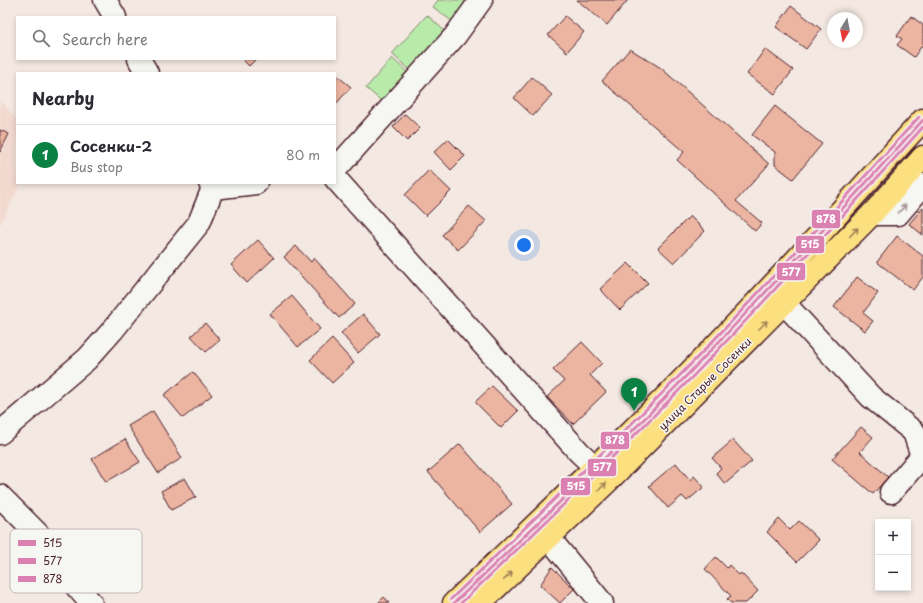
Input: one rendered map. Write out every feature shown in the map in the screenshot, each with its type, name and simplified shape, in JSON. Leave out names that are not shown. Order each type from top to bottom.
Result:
[{"type":"main road","name":"улица Старые Сосенки","points":[[454,603],[537,525],[665,398],[768,290],[923,120]]},
{"type":"main road","name":"улица Старые Сосенки","points":[[480,603],[608,481],[872,214],[923,157]]},
{"type":"street","points":[[105,0],[114,16]]},
{"type":"street","points":[[336,169],[455,36],[481,0]]},
{"type":"street","points":[[140,60],[146,72]]},
{"type":"street","points":[[336,179],[579,452],[595,467]]},
{"type":"street","points":[[0,433],[87,359],[112,331],[199,223],[212,186],[241,184]]},
{"type":"street","points":[[872,214],[898,214],[923,185]]},
{"type":"street","points":[[784,303],[871,397],[914,432],[922,456],[891,492]]},
{"type":"street","points":[[0,496],[33,529]]},
{"type":"street","points":[[549,538],[602,603]]},
{"type":"street","points":[[82,593],[91,603]]},
{"type":"shaded area","points":[[0,100],[16,119],[16,184],[20,184],[0,225]]},
{"type":"green space","points":[[438,0],[469,0],[453,22],[433,7]]},
{"type":"green space","points":[[427,15],[448,34],[413,73],[392,54]]},
{"type":"green space","points":[[392,58],[410,75],[385,104],[366,88]]},
{"type":"building","points":[[577,0],[628,0],[607,25]]},
{"type":"building","points":[[791,6],[821,29],[806,49],[776,27]]},
{"type":"building","points":[[565,16],[584,32],[567,52],[548,35]]},
{"type":"building","points":[[911,16],[923,25],[923,44],[914,57],[897,45],[902,39],[897,36]]},
{"type":"building","points":[[630,49],[661,68],[769,164],[736,201],[762,223],[755,231],[677,160],[684,152],[602,81]]},
{"type":"building","points":[[765,49],[793,70],[775,94],[747,74]]},
{"type":"building","points":[[243,60],[255,60],[249,66]]},
{"type":"building","points":[[336,75],[351,87],[336,104]]},
{"type":"building","points":[[532,77],[552,95],[533,116],[514,98]]},
{"type":"building","points":[[775,106],[822,144],[793,179],[775,165],[775,152],[752,135]]},
{"type":"building","points":[[405,114],[420,128],[407,141],[393,127]]},
{"type":"building","points":[[0,130],[9,134],[0,152]]},
{"type":"building","points":[[448,139],[465,156],[451,170],[434,152]]},
{"type":"building","points":[[429,170],[451,191],[426,216],[405,195]]},
{"type":"building","points":[[469,206],[486,221],[458,250],[442,235]]},
{"type":"building","points":[[923,207],[923,235],[909,224]]},
{"type":"building","points":[[690,216],[705,231],[674,263],[658,248]]},
{"type":"building","points":[[897,236],[923,256],[923,277],[913,290],[877,262]]},
{"type":"building","points":[[258,240],[274,258],[247,283],[231,265]]},
{"type":"building","points":[[296,246],[311,262],[314,258],[355,304],[339,318],[284,257]]},
{"type":"building","points":[[628,263],[648,283],[620,310],[600,289]]},
{"type":"building","points":[[857,277],[878,293],[863,313],[873,321],[865,331],[834,307]]},
{"type":"building","points":[[292,296],[320,329],[298,347],[270,314]]},
{"type":"building","points":[[363,314],[380,334],[358,353],[341,333]]},
{"type":"building","points":[[205,323],[220,340],[206,352],[191,336]]},
{"type":"building","points":[[332,339],[354,363],[332,383],[310,360]]},
{"type":"building","points":[[582,342],[602,363],[590,375],[606,392],[573,424],[547,397],[564,381],[553,370]]},
{"type":"building","points":[[193,372],[212,395],[183,418],[164,395]]},
{"type":"building","points":[[492,386],[518,411],[501,428],[475,402]]},
{"type":"building","points":[[153,411],[182,458],[158,473],[128,426]]},
{"type":"building","points":[[861,427],[873,437],[860,452],[888,477],[873,494],[832,459]]},
{"type":"building","points":[[125,439],[140,462],[106,482],[92,459]]},
{"type":"building","points":[[733,440],[752,461],[725,484],[716,473],[721,468],[712,458]]},
{"type":"building","points":[[460,444],[512,504],[480,532],[428,472]]},
{"type":"building","points":[[676,463],[690,480],[694,476],[704,487],[687,501],[682,496],[668,508],[649,486]]},
{"type":"building","points":[[185,478],[196,497],[171,510],[161,491]]},
{"type":"building","points":[[779,519],[790,530],[799,521],[819,540],[797,562],[767,532]]},
{"type":"building","points":[[716,557],[727,568],[729,565],[739,575],[741,573],[758,591],[746,603],[731,603],[727,599],[731,596],[705,569]]},
{"type":"building","points":[[552,567],[574,589],[560,603],[540,585]]},
{"type":"building","points":[[384,597],[389,603],[378,603]]},
{"type":"transit line","name":"878","points":[[451,599],[661,395],[777,273],[919,117]]},
{"type":"transit line","name":"515","points":[[454,603],[605,458],[664,399],[838,214],[923,120]]},
{"type":"transit line","name":"577","points":[[461,603],[580,489],[697,372],[783,281],[923,127]]},
{"type":"place","name":"Сосенки-2","points":[[634,411]]}]
